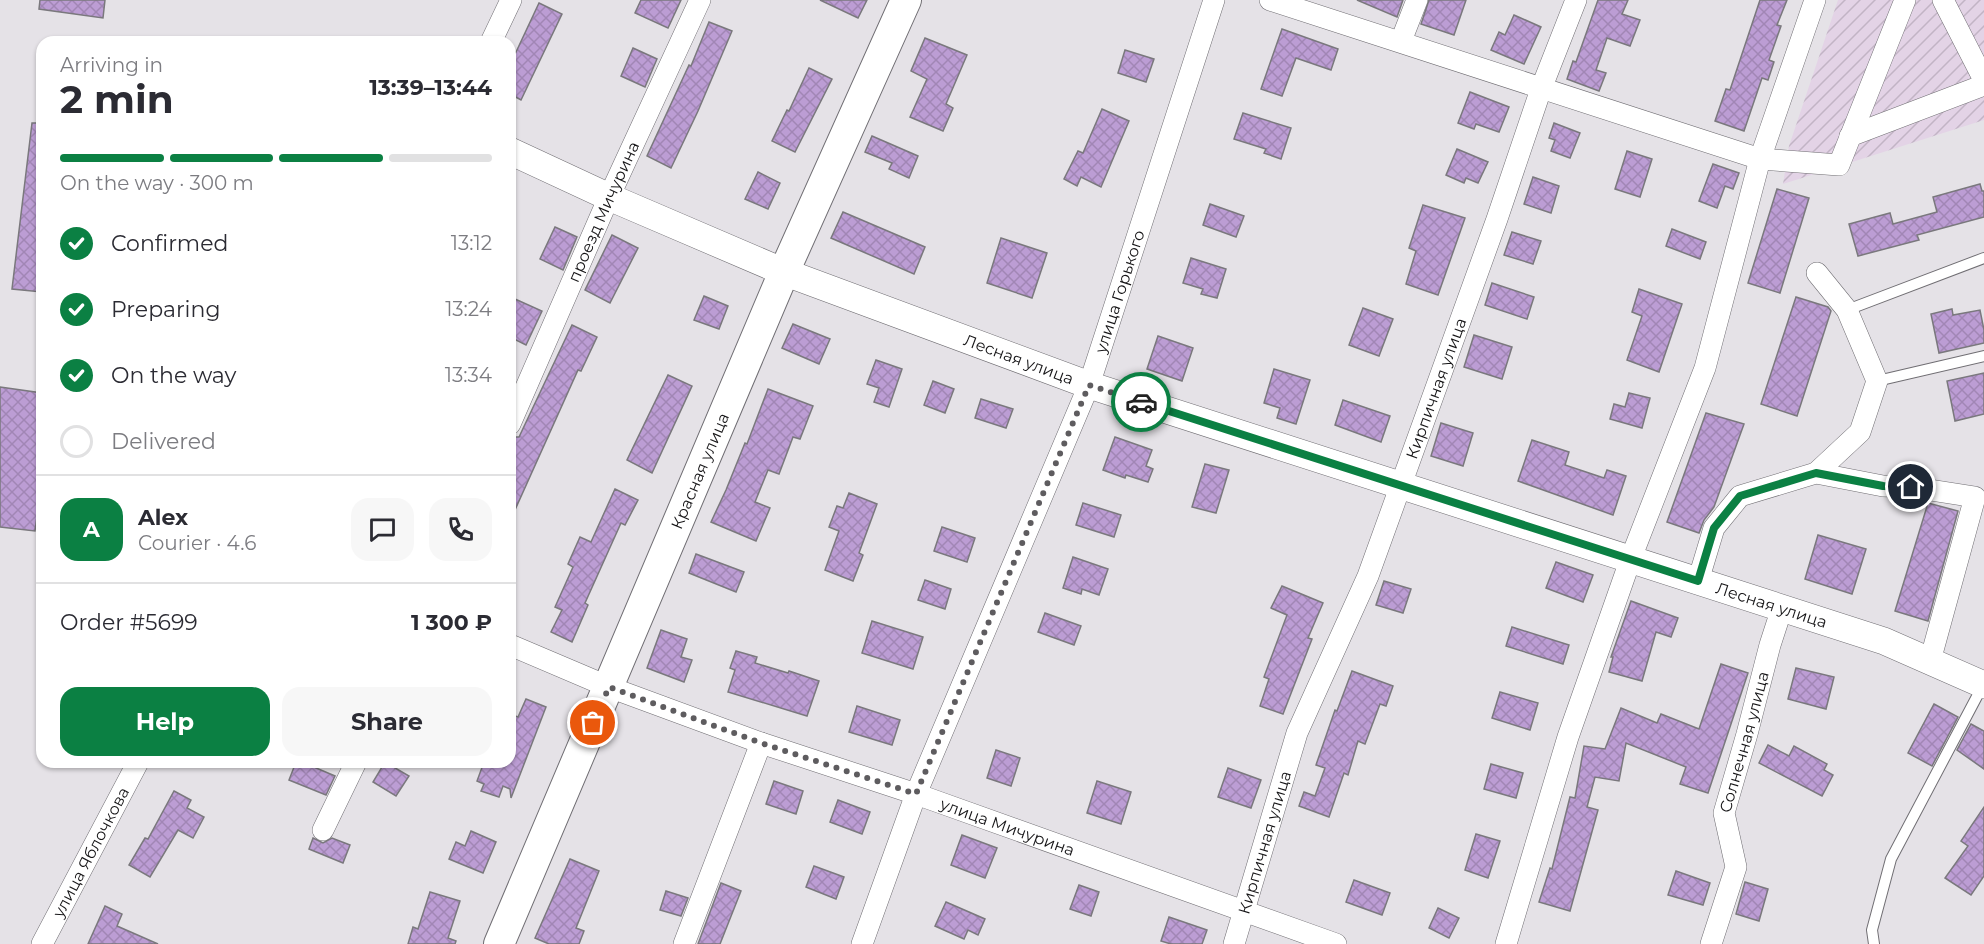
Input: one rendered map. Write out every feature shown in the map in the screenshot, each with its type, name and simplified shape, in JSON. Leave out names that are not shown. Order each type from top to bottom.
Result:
[{"type":"main road","name":"Красная улица","points":[[499,944],[784,272],[906,0]]},
{"type":"street","points":[[494,36],[511,0]]},
{"type":"street","name":"проезд Мичурина","points":[[516,410],[609,197],[700,0]]},
{"type":"street","name":"улица Горького","points":[[862,944],[916,794],[1089,385],[1214,0]]},
{"type":"street","points":[[1270,0],[1760,159],[1839,165],[1905,0]]},
{"type":"street","points":[[1401,41],[1417,0]]},
{"type":"street","name":"Кирпичная улица","points":[[1234,944],[1297,734],[1368,576],[1493,230],[1541,89],[1576,0]]},
{"type":"street","points":[[1506,944],[1568,737],[1631,558],[1705,368],[1760,159],[1815,0]]},
{"type":"street","points":[[1850,136],[1984,83],[1943,0]]},
{"type":"street","name":"Лесная улица","points":[[516,154],[609,197],[784,272],[1089,385],[1884,641],[1983,685]]},
{"type":"street","points":[[1698,581],[1714,528],[1740,496],[1816,473],[1860,432],[1877,381],[1846,310],[1817,273]]},
{"type":"street","points":[[1816,473],[1883,486],[1911,487],[1981,501],[1930,661]]},
{"type":"street","name":"Солнечная улица","points":[[1711,944],[1736,867],[1724,813],[1782,608]]},
{"type":"street","name":"улица Мичурина","points":[[516,648],[609,687],[761,743],[916,794],[1336,944]]},
{"type":"street","points":[[684,944],[761,743]]},
{"type":"street","name":"улица Яблочкова","points":[[42,944],[135,768]]},
{"type":"street","points":[[323,830],[353,768]]},
{"type":"lane","points":[[1846,310],[1984,258]]},
{"type":"lane","points":[[1877,381],[1984,356]]},
{"type":"lane","points":[[1874,944],[1872,930],[1891,859],[1983,685]]},
{"type":"shaded area","points":[[1838,0],[1984,0],[1984,120],[1783,184],[1789,146]]},
{"type":"building","points":[[40,0],[105,0],[103,18],[39,9]]},
{"type":"building","points":[[641,0],[681,0],[668,28],[635,13]]},
{"type":"building","points":[[820,0],[867,0],[858,18]]},
{"type":"building","points":[[1357,0],[1403,0],[1397,17]]},
{"type":"building","points":[[1429,0],[1466,0],[1454,35],[1421,24]]},
{"type":"building","points":[[1598,0],[1628,0],[1622,14],[1640,20],[1630,46],[1607,38],[1596,70],[1606,73],[1599,91],[1567,79],[1573,61],[1576,62]]},
{"type":"building","points":[[1760,0],[1787,0],[1777,25],[1781,26],[1769,60],[1774,62],[1768,80],[1762,78],[1744,131],[1715,121],[1726,89],[1730,90]]},
{"type":"building","points":[[539,3],[562,14],[521,100],[516,97],[516,52]]},
{"type":"building","points":[[1514,15],[1541,27],[1524,64],[1491,50],[1499,32],[1505,35]]},
{"type":"building","points":[[709,22],[732,31],[671,168],[647,156],[689,65],[691,66]]},
{"type":"building","points":[[1282,29],[1338,49],[1331,70],[1296,58],[1282,96],[1261,89]]},
{"type":"building","points":[[925,38],[967,55],[946,104],[953,108],[943,131],[910,117],[927,79],[911,71]]},
{"type":"building","points":[[633,48],[657,59],[645,87],[621,76]]},
{"type":"building","points":[[1125,50],[1154,59],[1146,82],[1118,73]]},
{"type":"building","points":[[809,68],[832,79],[795,152],[772,141]]},
{"type":"building","points":[[1470,92],[1509,107],[1499,132],[1476,124],[1474,129],[1458,123]]},
{"type":"building","points":[[1102,109],[1129,121],[1101,187],[1081,177],[1077,186],[1064,179],[1078,151],[1083,153]]},
{"type":"building","points":[[1243,113],[1291,128],[1281,159],[1264,153],[1266,149],[1234,139]]},
{"type":"building","points":[[32,123],[36,123],[36,291],[12,289]]},
{"type":"building","points":[[1554,123],[1580,133],[1570,158],[1551,151],[1555,140],[1549,138]]},
{"type":"building","points":[[872,136],[918,156],[909,178],[889,169],[892,163],[865,152]]},
{"type":"building","points":[[1457,149],[1488,162],[1478,183],[1466,178],[1464,183],[1446,175]]},
{"type":"building","points":[[1627,151],[1652,159],[1640,197],[1615,189]]},
{"type":"building","points":[[1713,164],[1739,173],[1733,189],[1725,186],[1717,208],[1699,201]]},
{"type":"building","points":[[758,172],[780,183],[768,209],[745,199]]},
{"type":"building","points":[[1533,177],[1559,186],[1551,213],[1524,204]]},
{"type":"building","points":[[1980,184],[1984,191],[1984,217],[1917,235],[1919,240],[1858,256],[1849,224],[1890,213],[1893,224],[1937,212],[1933,197]]},
{"type":"building","points":[[1777,189],[1809,198],[1780,293],[1748,283]]},
{"type":"building","points":[[1210,204],[1244,216],[1236,237],[1203,225]]},
{"type":"building","points":[[1423,205],[1465,218],[1438,295],[1406,284],[1416,251],[1409,248]]},
{"type":"building","points":[[843,212],[925,247],[914,274],[831,238]]},
{"type":"building","points":[[555,227],[577,237],[563,270],[540,259]]},
{"type":"building","points":[[1672,229],[1706,242],[1700,259],[1666,246]]},
{"type":"building","points":[[1512,232],[1541,241],[1533,264],[1504,255]]},
{"type":"building","points":[[612,235],[638,248],[610,303],[585,290]]},
{"type":"building","points":[[1001,238],[1047,253],[1032,298],[987,283]]},
{"type":"building","points":[[1191,258],[1226,269],[1217,298],[1201,294],[1203,289],[1183,283]]},
{"type":"building","points":[[1492,283],[1534,297],[1527,319],[1485,305]]},
{"type":"building","points":[[1639,289],[1682,304],[1659,372],[1627,360],[1642,316],[1632,312]]},
{"type":"building","points":[[704,296],[728,306],[719,329],[694,320]]},
{"type":"building","points":[[1796,297],[1828,307],[1831,311],[1797,416],[1761,404]]},
{"type":"building","points":[[516,299],[542,311],[526,345],[516,340]]},
{"type":"building","points":[[1363,308],[1393,319],[1379,356],[1349,345]]},
{"type":"building","points":[[1952,309],[1953,315],[1980,310],[1984,343],[1939,353],[1931,314]]},
{"type":"building","points":[[793,324],[830,339],[819,364],[782,348]]},
{"type":"building","points":[[572,325],[597,337],[581,371],[578,370],[516,508],[516,437],[519,437]]},
{"type":"building","points":[[1474,335],[1512,347],[1502,379],[1464,367]]},
{"type":"building","points":[[1158,336],[1193,348],[1182,381],[1147,369]]},
{"type":"building","points":[[876,360],[902,369],[889,407],[874,402],[879,388],[867,384]]},
{"type":"building","points":[[1274,369],[1310,380],[1296,424],[1277,418],[1280,408],[1264,403]]},
{"type":"building","points":[[1984,373],[1984,414],[1955,421],[1947,381]]},
{"type":"building","points":[[668,375],[692,386],[652,473],[627,460]]},
{"type":"building","points":[[933,381],[954,389],[945,413],[924,405]]},
{"type":"building","points":[[0,387],[36,392],[36,524],[35,531],[0,527]]},
{"type":"building","points":[[768,389],[813,406],[800,439],[793,437],[779,474],[768,470],[755,502],[770,508],[756,541],[711,522],[745,443],[747,444]]},
{"type":"building","points":[[1629,393],[1650,398],[1642,428],[1610,419],[1614,404],[1625,407]]},
{"type":"building","points":[[981,399],[1013,409],[1006,428],[975,418]]},
{"type":"building","points":[[1343,400],[1390,416],[1381,442],[1335,425]]},
{"type":"building","points":[[1706,413],[1744,424],[1714,507],[1704,520],[1699,533],[1667,522]]},
{"type":"building","points":[[1441,423],[1473,433],[1463,466],[1431,456]]},
{"type":"building","points":[[1115,437],[1152,450],[1146,466],[1153,469],[1148,482],[1126,475],[1125,478],[1103,470]]},
{"type":"building","points":[[1532,440],[1569,452],[1565,465],[1604,478],[1607,470],[1626,476],[1613,515],[1518,481]]},
{"type":"building","points":[[1205,464],[1229,470],[1216,513],[1192,507]]},
{"type":"building","points":[[615,489],[638,500],[625,525],[621,523],[585,603],[588,605],[572,642],[551,632],[562,610],[555,607],[573,567],[568,564],[580,537],[591,542]]},
{"type":"building","points":[[849,493],[877,504],[859,553],[863,555],[853,581],[825,570],[839,531],[829,527],[837,506],[843,508]]},
{"type":"building","points":[[1083,503],[1121,515],[1114,537],[1076,525]]},
{"type":"building","points":[[1928,503],[1958,511],[1928,621],[1895,611]]},
{"type":"building","points":[[942,527],[975,538],[967,562],[934,551]]},
{"type":"building","points":[[1818,535],[1866,549],[1852,594],[1805,579]]},
{"type":"building","points":[[696,554],[744,572],[736,592],[689,573]]},
{"type":"building","points":[[1073,557],[1108,569],[1099,595],[1082,589],[1081,594],[1063,588]]},
{"type":"building","points":[[1556,562],[1593,575],[1583,602],[1546,588]]},
{"type":"building","points":[[925,580],[951,589],[945,609],[918,600]]},
{"type":"building","points":[[1384,581],[1411,589],[1403,613],[1376,605]]},
{"type":"building","points":[[1282,586],[1323,603],[1308,638],[1312,639],[1283,714],[1260,706],[1269,679],[1264,677],[1287,615],[1271,608]]},
{"type":"building","points":[[1631,601],[1678,618],[1671,637],[1656,632],[1642,681],[1609,672],[1613,657],[1611,657]]},
{"type":"building","points":[[1045,613],[1081,626],[1074,645],[1038,632]]},
{"type":"building","points":[[872,621],[923,637],[913,669],[862,653]]},
{"type":"building","points":[[1512,627],[1569,645],[1563,664],[1506,646]]},
{"type":"building","points":[[661,630],[687,639],[681,657],[692,660],[684,682],[647,668]]},
{"type":"building","points":[[736,651],[757,657],[755,663],[819,681],[807,716],[728,692],[735,670],[730,668]]},
{"type":"building","points":[[1721,664],[1748,673],[1708,793],[1680,784],[1686,767],[1626,743],[1619,781],[1595,777],[1587,807],[1598,810],[1570,911],[1539,902],[1550,868],[1552,869],[1570,797],[1575,798],[1584,746],[1605,749],[1621,708],[1657,723],[1661,714],[1699,729]]},
{"type":"building","points":[[1796,668],[1834,677],[1826,709],[1788,699]]},
{"type":"building","points":[[1352,671],[1393,686],[1386,706],[1380,704],[1365,744],[1358,741],[1348,775],[1344,773],[1329,817],[1299,806],[1304,792],[1315,796],[1325,768],[1316,765],[1335,710],[1337,711]]},
{"type":"building","points":[[1500,692],[1538,703],[1530,730],[1492,718]]},
{"type":"building","points":[[526,699],[546,707],[511,798],[510,789],[503,786],[499,797],[481,791],[484,784],[477,781],[482,768],[516,768],[516,716],[518,717]]},
{"type":"building","points":[[1934,704],[1958,717],[1932,766],[1908,753]]},
{"type":"building","points":[[857,706],[900,720],[892,745],[849,732]]},
{"type":"building","points":[[1971,724],[1984,731],[1984,769],[1957,750]]},
{"type":"building","points":[[1768,745],[1789,756],[1794,746],[1827,764],[1824,770],[1833,775],[1822,796],[1759,763]]},
{"type":"building","points":[[996,750],[1020,758],[1011,786],[987,778]]},
{"type":"building","points":[[1491,764],[1523,773],[1516,798],[1484,789]]},
{"type":"building","points":[[294,768],[316,768],[335,776],[326,795],[289,780]]},
{"type":"building","points":[[381,768],[395,768],[409,776],[396,796],[373,782]]},
{"type":"building","points":[[1228,768],[1261,780],[1251,808],[1218,797]]},
{"type":"building","points":[[774,781],[803,791],[796,814],[766,804]]},
{"type":"building","points":[[1097,781],[1131,792],[1121,824],[1087,813]]},
{"type":"building","points":[[174,791],[191,800],[187,808],[204,817],[193,838],[178,830],[150,877],[129,865],[145,838],[148,839]]},
{"type":"building","points":[[838,800],[870,812],[862,834],[830,822]]},
{"type":"building","points":[[1984,807],[1984,876],[1971,895],[1945,878],[1968,846],[1961,841]]},
{"type":"building","points":[[471,831],[496,842],[483,873],[449,859],[456,842],[465,846]]},
{"type":"building","points":[[1476,834],[1500,841],[1488,878],[1465,870]]},
{"type":"building","points":[[962,835],[997,848],[985,878],[951,865]]},
{"type":"building","points":[[313,838],[323,843],[332,838],[350,845],[343,863],[309,849]]},
{"type":"building","points":[[570,859],[599,871],[576,928],[584,931],[579,944],[549,944],[535,938]]},
{"type":"building","points":[[814,866],[844,877],[836,899],[806,887]]},
{"type":"building","points":[[1676,871],[1710,883],[1703,905],[1668,895]]},
{"type":"building","points":[[1354,880],[1390,893],[1382,915],[1346,902]]},
{"type":"building","points":[[1745,882],[1768,889],[1759,921],[1736,914]]},
{"type":"building","points":[[721,883],[741,891],[720,944],[698,944]]},
{"type":"building","points":[[1079,885],[1099,892],[1091,916],[1070,909]]},
{"type":"building","points":[[666,891],[688,898],[681,916],[660,910]]},
{"type":"building","points":[[430,892],[460,901],[448,938],[456,941],[455,944],[408,944],[413,927],[418,929]]},
{"type":"building","points":[[946,902],[985,919],[978,935],[968,930],[964,939],[935,926]]},
{"type":"building","points":[[105,906],[122,914],[117,926],[158,944],[88,944]]},
{"type":"building","points":[[1438,908],[1459,918],[1449,938],[1429,928]]},
{"type":"building","points":[[1169,917],[1207,930],[1202,944],[1171,944],[1161,941]]},
{"type":"way so far","points":[[593,723],[609,687],[761,743],[916,794],[1089,385],[1141,402]]},
{"type":"route","points":[[1141,402],[1698,581],[1714,528],[1740,496],[1816,473],[1883,486],[1911,487]]}]
